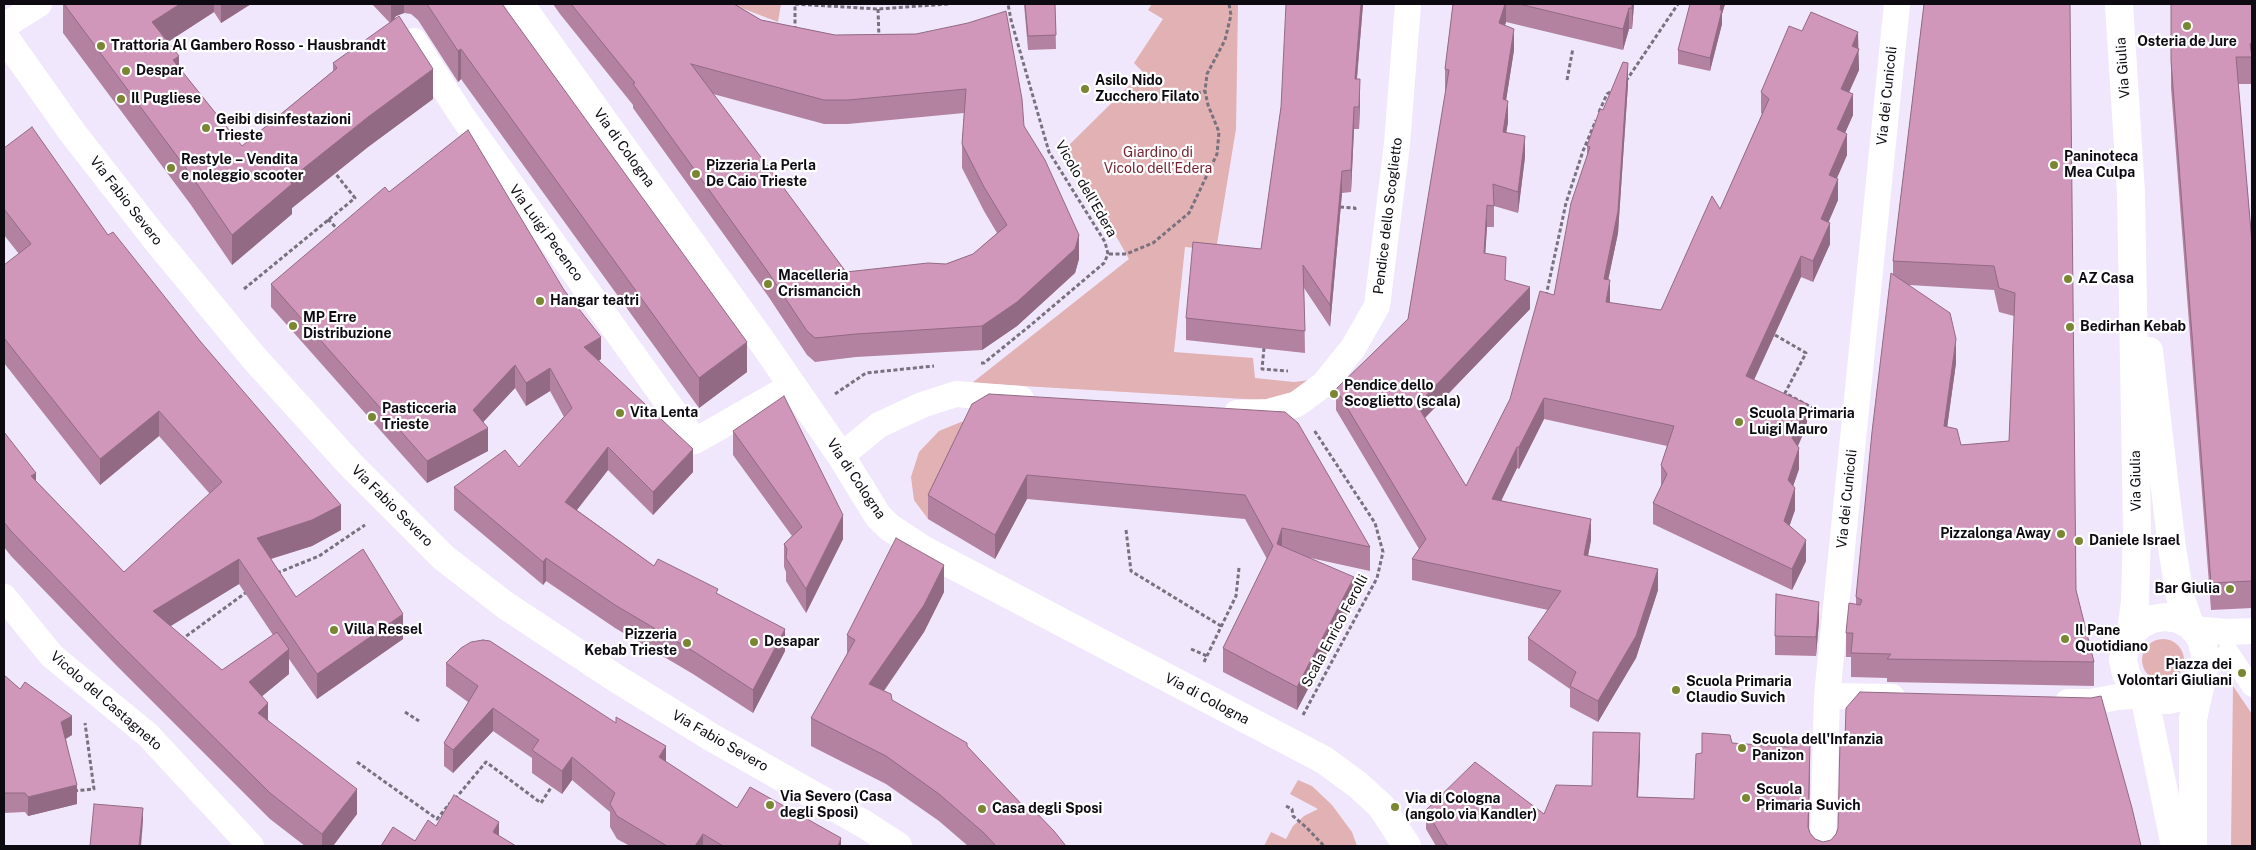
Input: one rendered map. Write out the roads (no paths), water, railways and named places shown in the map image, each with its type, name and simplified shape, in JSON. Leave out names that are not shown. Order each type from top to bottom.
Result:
[{"type":"main road","name":"Via di Cologna","points":[[520,4],[792,385],[841,456],[878,516],[902,536],[924,550],[1324,760],[1381,806],[1407,846]]},
{"type":"main road","name":"Via Giulia","points":[[2119,4],[2131,193],[2137,559],[2131,634],[2125,647],[2124,660],[2126,674],[2133,686],[2144,695]]},
{"type":"main road","name":"Via Fabio Severo","points":[[4,36],[72,132],[154,237],[254,358],[350,464],[444,558],[505,605],[614,677],[886,843]]},
{"type":"main road","name":"Via Giulia","points":[[2131,193],[2172,548],[2180,596],[2192,627],[2201,638],[2205,648],[2204,670],[2200,680],[2193,719],[2193,846]]},
{"type":"main road","points":[[2131,634],[2140,625],[2152,619],[2165,617],[2178,620],[2192,627]]},
{"type":"main road","points":[[2144,695],[2168,700],[2181,697],[2192,690],[2200,680]]},
{"type":"main road","points":[[2144,695],[2175,846]]},
{"type":"street","points":[[4,26],[39,4]]},
{"type":"street","name":"Pendice dello Scoglietto","points":[[1217,412],[1268,412],[1297,404],[1324,384],[1353,348],[1377,306],[1397,144],[1408,4]]},
{"type":"street","name":"Via dei Cunicoli","points":[[1823,846],[1827,696],[1897,4]]},
{"type":"street","name":"Via Luigi Pecenco","points":[[405,28],[462,116],[695,441],[792,385]]},
{"type":"street","points":[[841,456],[879,425],[922,406],[956,394],[1046,401]]},
{"type":"street","name":"Vicolo del Castagneto","points":[[4,597],[52,656],[148,735],[251,846]]},
{"type":"street","points":[[2192,627],[2226,632],[2252,631]]},
{"type":"street","points":[[2228,651],[2252,687]]},
{"type":"street","points":[[2043,701],[2092,702],[2117,697],[2144,695]]},
{"type":"street","points":[[1827,696],[1915,698]]},
{"type":"place","name":"Osteria de Jure","points":[[2187,26]]},
{"type":"place","name":"Trattoria Al Gambero Rosso - Hausbrandt","points":[[101,46]]},
{"type":"place","name":"Despar","points":[[126,71]]},
{"type":"place","name":"Asilo Nido Zucchero Filato","points":[[1085,89]]},
{"type":"place","name":"Il Pugliese","points":[[121,99]]},
{"type":"place","name":"Geibi disinfestazioni Trieste","points":[[206,128]]},
{"type":"place","name":"Paninoteca Mea Culpa","points":[[2054,165]]},
{"type":"place","name":"Restyle – Vendita e noleggio scooter","points":[[171,168]]},
{"type":"place","name":"Pizzeria La Perla De Caio Trieste","points":[[696,174]]},
{"type":"place","name":"AZ Casa","points":[[2068,279]]},
{"type":"place","name":"Macelleria Crismancich","points":[[768,284]]},
{"type":"place","name":"Hangar teatri","points":[[540,301]]},
{"type":"place","name":"MP Erre Distribuzione","points":[[293,326]]},
{"type":"place","name":"Bedirhan Kebab","points":[[2070,327]]},
{"type":"place","name":"Pendice dello Scoglietto (scala)","points":[[1334,394]]},
{"type":"place","name":"Vita Lenta","points":[[620,413]]},
{"type":"place","name":"Pasticceria Trieste","points":[[372,417]]},
{"type":"place","name":"Scuola Primaria Luigi Mauro","points":[[1739,422]]},
{"type":"place","name":"Pizzalonga Away","points":[[2061,534]]},
{"type":"place","name":"Daniele Israel","points":[[2079,541]]},
{"type":"place","name":"Bar Giulia","points":[[2230,589]]},
{"type":"place","name":"Villa Ressel","points":[[334,630]]},
{"type":"place","name":"Il Pane Quotidiano","points":[[2065,639]]},
{"type":"place","name":"Desapar","points":[[754,642]]},
{"type":"place","name":"Pizzeria Kebab Trieste","points":[[687,643]]},
{"type":"place","name":"Piazza dei Volontari Giuliani","points":[[2242,673]]},
{"type":"place","name":"Scuola Primaria Claudio Suvich","points":[[1676,690]]},
{"type":"place","name":"Scuola dell'Infanzia Panizon","points":[[1742,748]]},
{"type":"place","name":"Scuola Primaria Suvich","points":[[1746,798]]},
{"type":"place","name":"Via Severo (Casa degli Sposi)","points":[[770,805]]},
{"type":"place","name":"Via di Cologna (angolo via Kandler)","points":[[1395,807]]},
{"type":"place","name":"Casa degli Sposi","points":[[982,809]]},
{"type":"park label","name":"Giardino di Vicolo dell’Edera","points":[[1158,162]]}]
